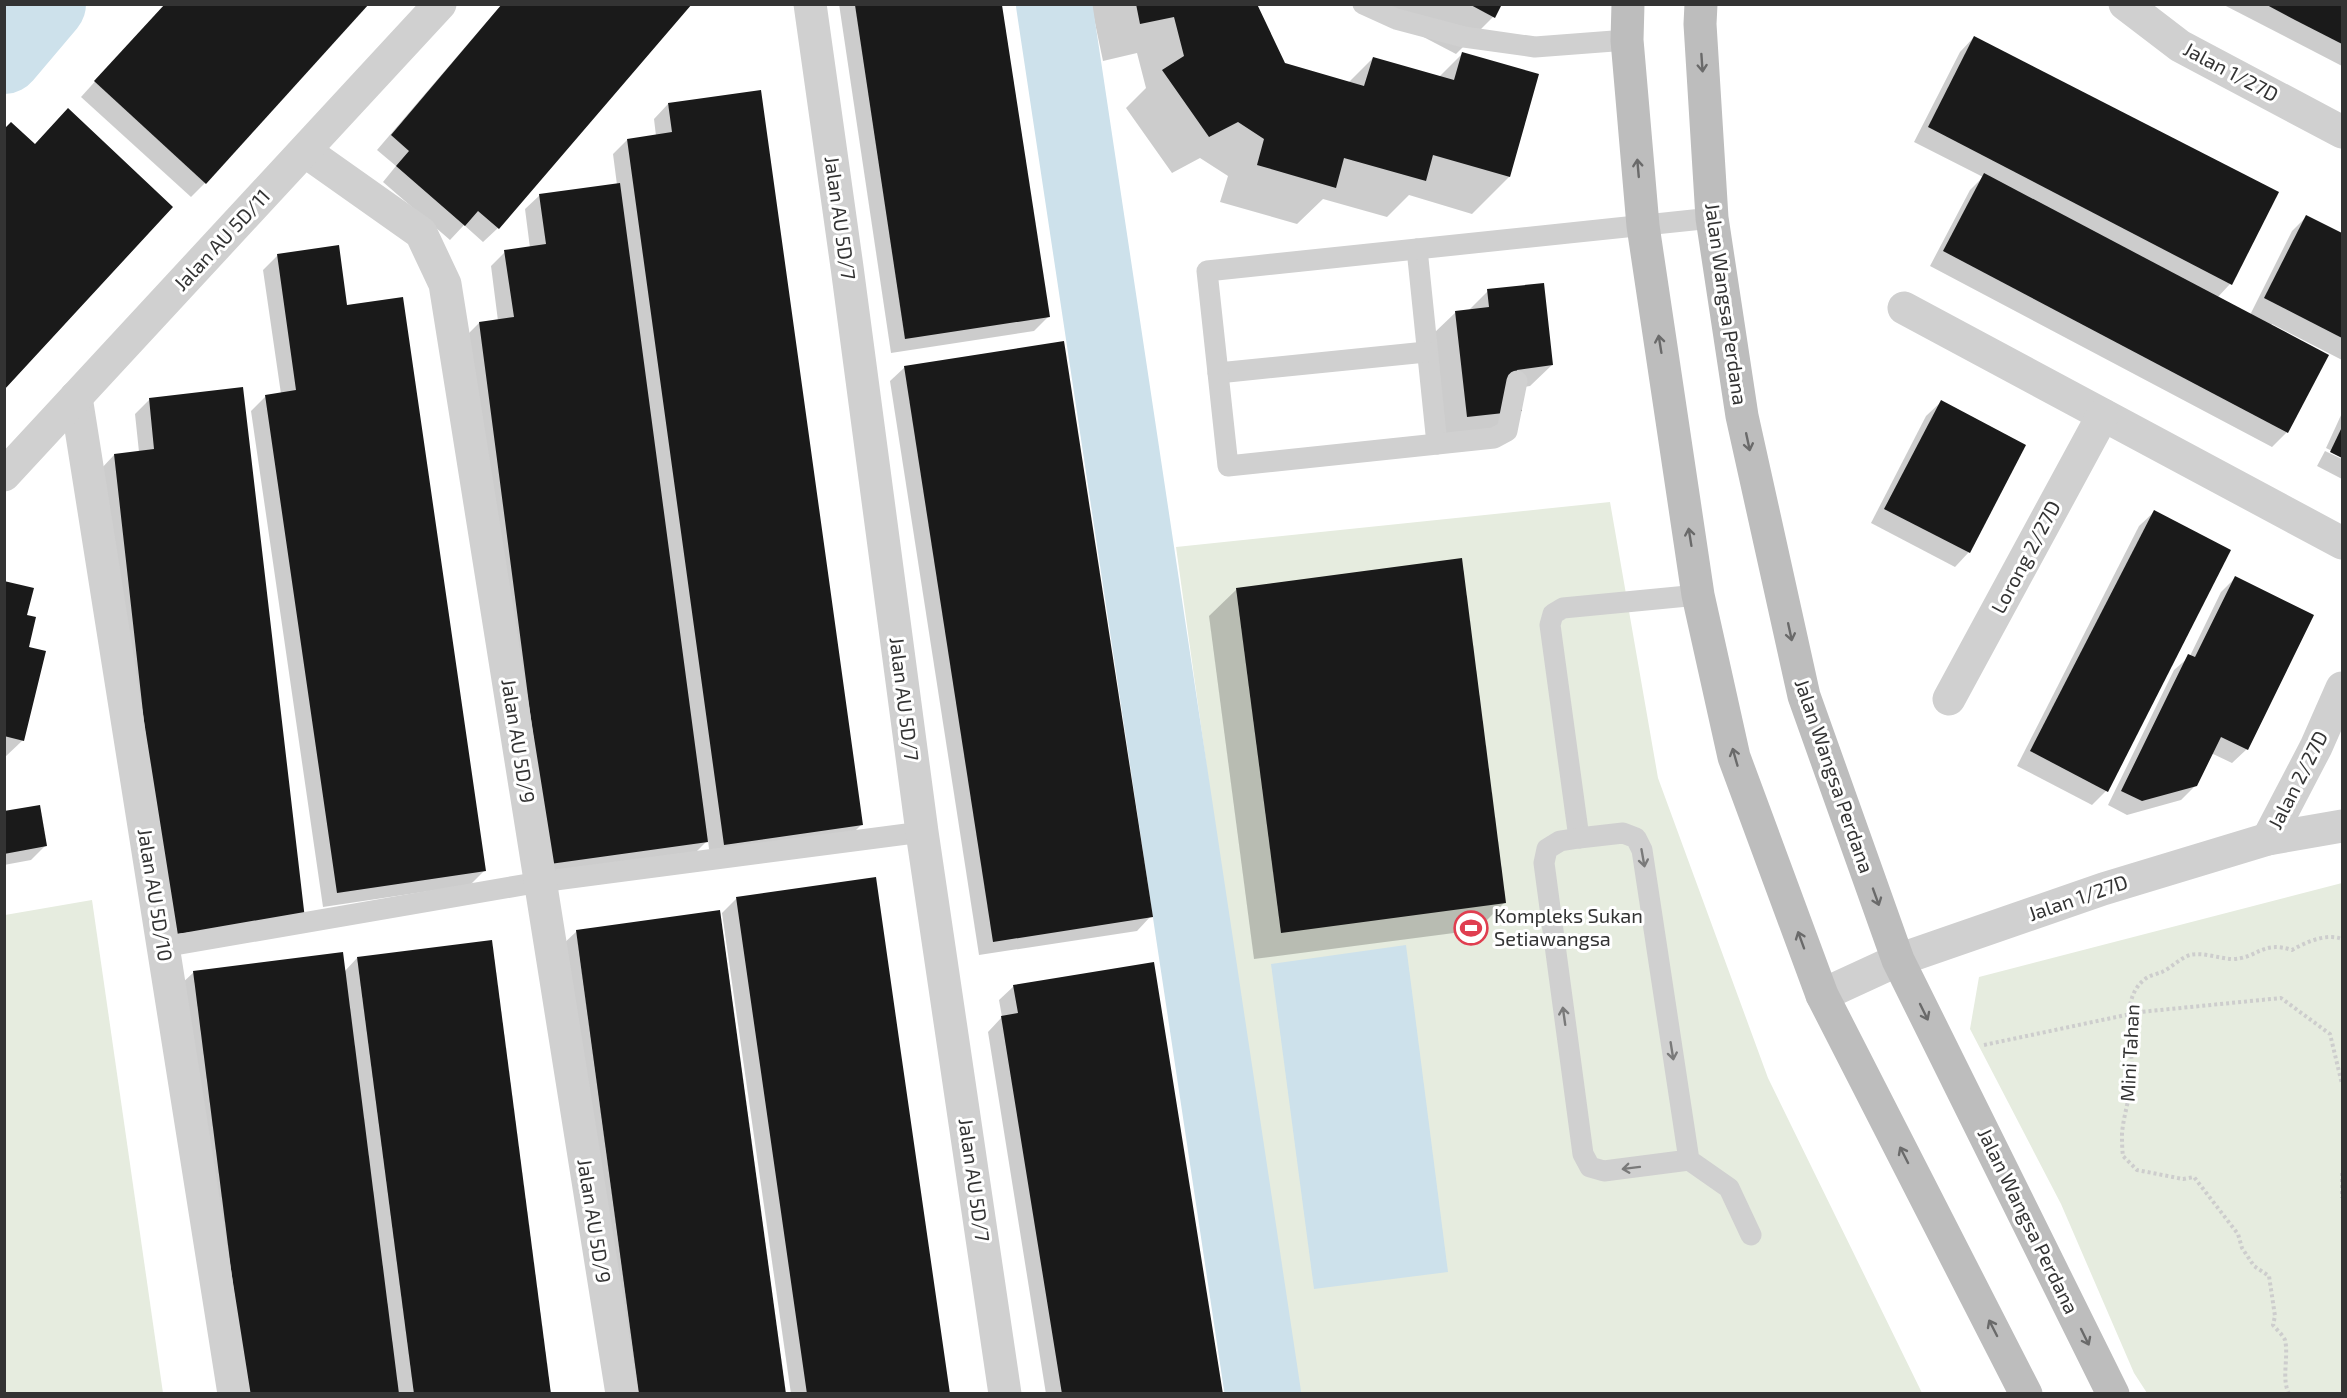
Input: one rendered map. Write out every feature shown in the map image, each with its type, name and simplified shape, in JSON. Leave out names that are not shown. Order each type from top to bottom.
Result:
[{"type":"main road","points":[[1628,4],[1627,40],[1642,226],[1698,595],[1734,757],[1821,995],[2026,1394]]},
{"type":"main road","name":"Jalan Wangsa Perdana","points":[[1701,4],[1700,24],[1712,218],[1742,416],[1804,696],[1898,960],[2113,1394]]},
{"type":"street","name":"Jalan AU 5D/11","points":[[4,475],[441,4]]},
{"type":"street","name":"Jalan AU 5D/7","points":[[810,4],[922,832],[1005,1394]]},
{"type":"street","name":"Jalan 1/27D","points":[[2125,4],[2180,46],[2343,132]]},
{"type":"street","name":"Jalan AU 5D/9","points":[[305,151],[421,233],[445,284],[622,1394]]},
{"type":"street","points":[[1904,308],[2343,543]]},
{"type":"street","name":"Jalan AU 5D/10","points":[[76,398],[234,1394]]},
{"type":"street","name":"Lorong 2/27D","points":[[1948,699],[2103,415]]},
{"type":"street","name":"Jalan 2/27D","points":[[2268,839],[2316,747],[2343,688]]},
{"type":"street","name":"Jalan 1/27D","points":[[1821,995],[1898,960],[2103,889],[2268,839],[2343,826]]},
{"type":"lane","points":[[1363,4],[1396,19],[1464,37],[1535,47],[1627,40]]},
{"type":"lane","points":[[1517,381],[1507,431],[1494,438],[1228,466],[1207,271],[1712,218]]},
{"type":"lane","points":[[1417,249],[1437,444]]},
{"type":"lane","points":[[1218,373],[1426,352]]},
{"type":"lane","points":[[1579,838],[1550,626],[1553,614],[1563,608],[1698,595]]},
{"type":"lane","points":[[163,946],[540,882],[922,832]]},
{"type":"lane","points":[[1689,1160],[1642,850],[1636,838],[1623,833],[1560,841],[1547,849],[1544,863],[1583,1154],[1590,1167],[1604,1171],[1689,1160],[1729,1188],[1751,1235]]},
{"type":"path","name":"Mini Tahan","points":[[2289,1394],[2285,1386],[2287,1370],[2285,1338],[2273,1325],[2275,1316],[2269,1275],[2254,1266],[2242,1248],[2238,1234],[2194,1177],[2182,1179],[2138,1170],[2122,1156],[2122,1133],[2129,1103],[2132,1071],[2129,1015],[2133,994],[2145,979],[2166,970],[2190,955],[2232,959],[2252,954],[2266,947],[2278,945],[2292,950],[2315,939],[2338,937],[2343,939]]},
{"type":"path","points":[[1944,1053],[2129,1015],[2281,998],[2330,1034],[2343,1084]]},
{"type":"path","points":[[2343,1173],[2343,1198]]},
{"type":"shaded area","name":"Kompleks Sukan Setiawangsa","points":[[1610,502],[1658,778],[1768,1078],[1922,1393],[1294,1393],[1176,547]]},
{"type":"shaded area","points":[[2342,883],[2342,1393],[2147,1393],[2134,1373],[2061,1204],[1970,1029],[1979,977]]},
{"type":"shaded area","points":[[92,900],[163,1393],[5,1393],[5,915]]},
{"type":"water","points":[[1406,945],[1448,1272],[1314,1289],[1271,964]]},
{"type":"building","points":[[165,4],[369,4],[206,184],[94,81]]},
{"type":"building","points":[[502,4],[692,4],[499,229],[478,211],[465,226],[396,166],[409,151],[391,135]]},
{"type":"building","points":[[1136,4],[1257,4],[1285,63],[1364,86],[1373,57],[1454,80],[1462,52],[1539,74],[1510,177],[1433,155],[1426,181],[1344,158],[1336,188],[1257,165],[1264,139],[1238,122],[1209,137],[1162,70],[1184,56],[1174,17],[1140,24]]},
{"type":"building","points":[[1469,4],[1502,4],[1495,18]]},
{"type":"building","points":[[2265,4],[2342,4],[2342,44],[2295,20]]},
{"type":"building","points":[[855,5],[1002,5],[1050,317],[905,339]]},
{"type":"building","points":[[1974,36],[2279,192],[2232,285],[1928,127]]},
{"type":"building","points":[[761,90],[863,825],[724,845],[627,139],[672,132],[668,103]]},
{"type":"building","points":[[68,108],[173,207],[4,390],[4,129],[11,122],[35,144]]},
{"type":"building","points":[[1984,173],[2329,355],[2288,433],[1943,251]]},
{"type":"building","points":[[620,183],[708,842],[550,864],[479,322],[514,317],[504,250],[546,244],[539,194]]},
{"type":"building","points":[[2306,215],[2342,233],[2342,338],[2264,298]]},
{"type":"building","points":[[339,245],[347,305],[403,297],[486,871],[337,893],[265,395],[296,390],[277,254]]},
{"type":"building","points":[[1544,283],[1553,365],[1517,370],[1522,411],[1467,417],[1455,311],[1489,307],[1487,289]]},
{"type":"building","points":[[1064,341],[1153,917],[993,942],[904,366]]},
{"type":"building","points":[[243,387],[305,919],[168,935],[114,454],[154,449],[149,398]]},
{"type":"building","points":[[1941,400],[2026,445],[1970,553],[1884,509]]},
{"type":"building","points":[[2342,427],[2342,458],[2330,452]]},
{"type":"building","points":[[2154,510],[2231,550],[2108,792],[2030,751]]},
{"type":"building","points":[[1462,558],[1506,903],[1281,933],[1236,588]]},
{"type":"building","points":[[2235,576],[2314,615],[2248,750],[2221,737],[2197,786],[2142,801],[2121,791],[2188,654],[2195,657]]},
{"type":"building","points":[[4,581],[34,588],[27,615],[36,617],[29,647],[46,651],[24,741],[4,736]]},
{"type":"building","points":[[40,805],[47,846],[4,854],[4,811]]},
{"type":"building","points":[[876,877],[950,1394],[807,1394],[736,897]]},
{"type":"building","points":[[720,910],[786,1394],[639,1394],[576,930]]},
{"type":"building","points":[[492,940],[551,1394],[414,1394],[357,957]]},
{"type":"building","points":[[343,952],[399,1394],[247,1394],[193,971]]},
{"type":"building","points":[[1154,962],[1223,1394],[1062,1394],[1001,1016],[1018,1013],[1013,985]]},
{"type":"waterway","points":[[4,56],[48,4]]},
{"type":"waterway","points":[[1054,4],[1263,1394]]},
{"type":"place","name":"Kompleks Sukan Setiawangsa","points":[[1471,928]]}]
